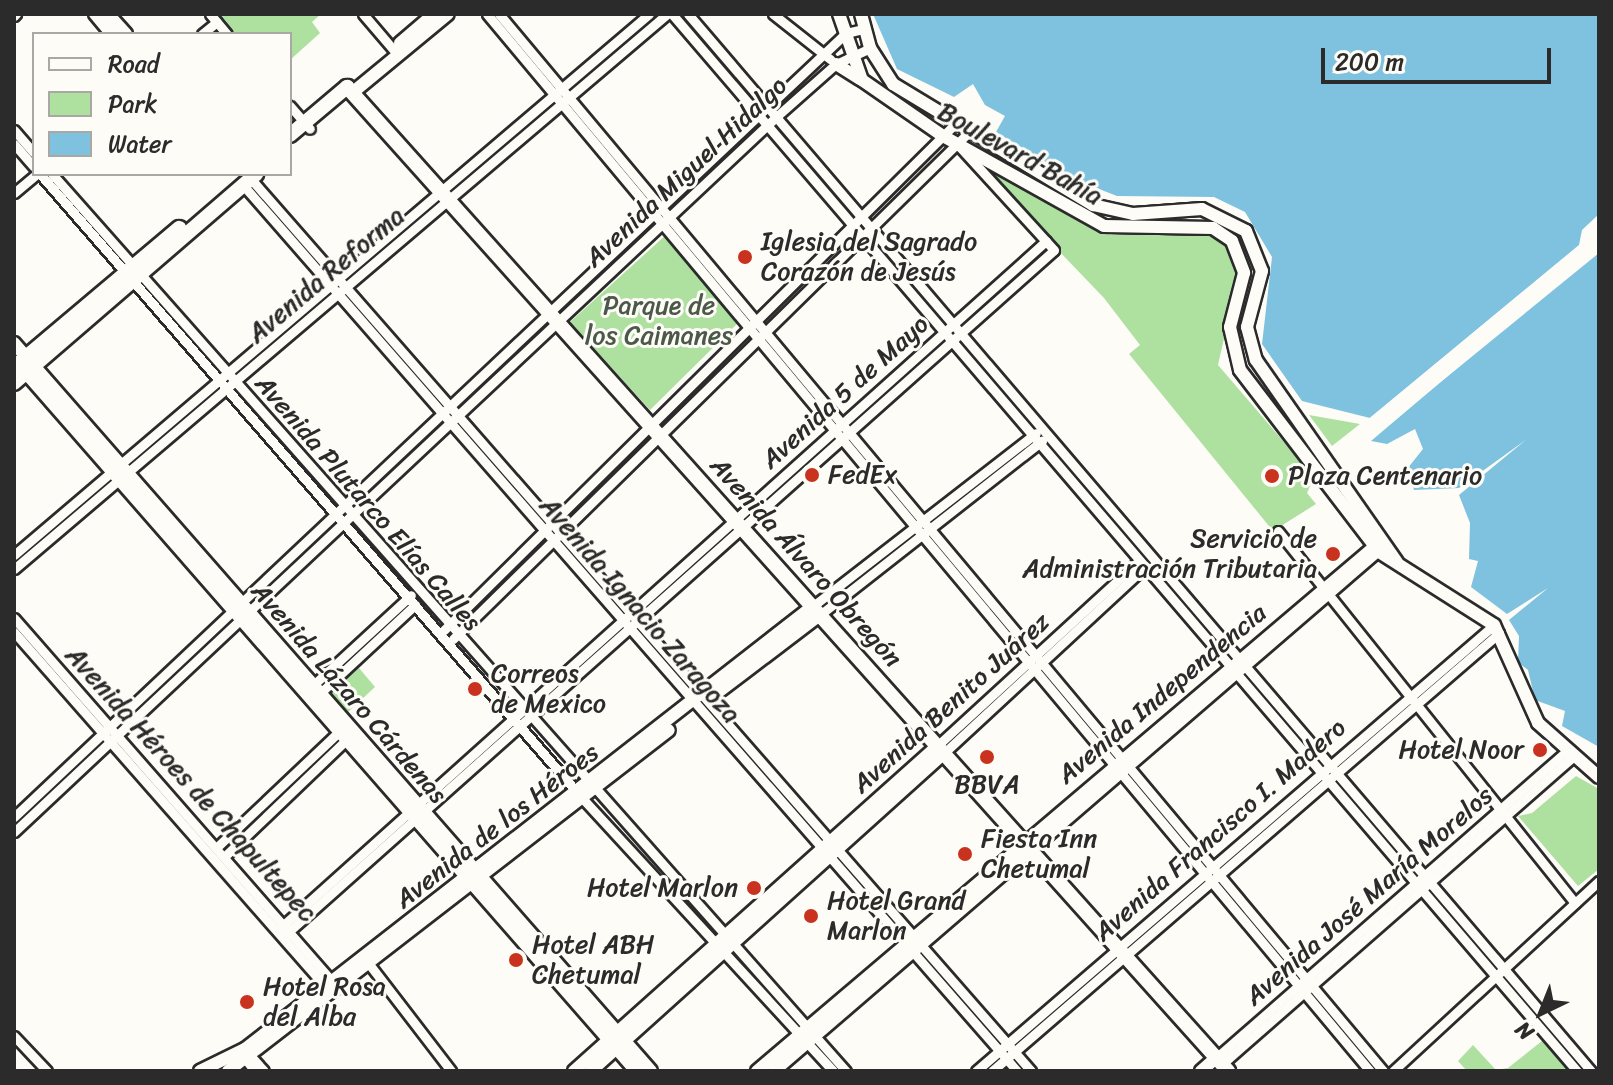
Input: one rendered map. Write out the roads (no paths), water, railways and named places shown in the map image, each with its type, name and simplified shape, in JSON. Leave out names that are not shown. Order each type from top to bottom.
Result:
[{"type":"main road","points":[[95,14],[110,32]]},
{"type":"main road","points":[[108,14],[124,32]]},
{"type":"main road","points":[[396,52],[434,14]]},
{"type":"main road","points":[[292,144],[307,126],[349,90],[448,14]]},
{"type":"main road","name":"Boulevard Bahía","points":[[839,14],[851,59],[862,80],[943,136],[1086,219],[1123,229],[1213,228],[1232,241],[1244,273],[1230,327],[1233,357],[1325,466]]},
{"type":"main road","name":"Boulevard Bahía","points":[[861,14],[870,48],[893,84],[1093,205],[1133,214],[1202,209],[1246,231],[1262,271],[1247,323],[1250,345],[1325,466],[1379,546],[1399,565],[1497,629]]},
{"type":"main road","points":[[831,60],[862,80]]},
{"type":"main road","name":"Avenida Álvaro Obregón","points":[[349,90],[1028,845],[1220,1066]]},
{"type":"main road","points":[[292,134],[307,126]]},
{"type":"main road","points":[[21,367],[244,177]]},
{"type":"main road","points":[[1086,219],[1093,205]]},
{"type":"main road","name":"Avenida Lázaro Cárdenas","points":[[14,343],[21,367],[120,472],[616,1040],[651,1071]]},
{"type":"main road","name":"Avenida Independencia","points":[[757,1071],[806,1035],[950,911],[1010,869],[1028,845],[1379,546]]},
{"type":"main road","name":"Avenida de los Héroes","points":[[200,1071],[248,1059],[330,984],[474,878],[817,610]]},
{"type":"main road","points":[[1497,629],[1538,723],[1567,756],[1599,777]]},
{"type":"main road","name":"Avenida Benito Juárez","points":[[574,1071],[616,1040],[724,946],[941,748]]},
{"type":"main road","name":"Avenida Independencia","points":[[950,911],[1001,858],[1028,845]]},
{"type":"main road","points":[[1001,858],[1010,869]]},
{"type":"main road","name":"Avenida de los Héroes","points":[[228,1071],[248,1059],[474,878]]},
{"type":"main road","name":"Avenida Independencia","points":[[774,1071],[806,1035]]},
{"type":"main road","name":"Avenida Lázaro Cárdenas","points":[[616,1040],[636,1071]]},
{"type":"main road","name":"Avenida Benito Juárez","points":[[591,1071],[616,1040]]},
{"type":"main road","name":"Avenida José María Morelos","points":[[1201,1071],[1220,1066]]},
{"type":"street","points":[[363,14],[396,52]]},
{"type":"street","points":[[487,14],[666,216]]},
{"type":"street","points":[[499,14],[572,95],[754,324],[1124,763],[1306,986],[1370,1071]]},
{"type":"street","name":"Avenida Reforma","points":[[14,555],[229,386],[336,296],[555,94],[649,14]]},
{"type":"street","points":[[670,14],[1194,629],[1237,667],[1294,726],[1326,774]]},
{"type":"street","name":"Avenida Reforma","points":[[14,569],[222,378],[337,279],[563,103],[670,14]]},
{"type":"street","points":[[688,14],[1205,620],[1285,733],[1326,774],[1544,1027],[1591,1071]]},
{"type":"street","points":[[773,14],[831,60]]},
{"type":"street","points":[[846,33],[863,29]]},
{"type":"street","name":"Avenida Miguel Hidalgo","points":[[241,611],[344,525],[450,418],[555,319],[768,126],[831,60],[846,33]]},
{"type":"street","name":"Avenida Miguel Hidalgo","points":[[666,216],[768,107],[831,60],[851,59],[870,48]]},
{"type":"street","points":[[292,108],[307,126]]},
{"type":"street","points":[[452,640],[556,539],[754,324],[956,123]]},
{"type":"street","points":[[14,130],[32,151]]},
{"type":"street","points":[[440,635],[547,528],[764,335],[970,131]]},
{"type":"street","points":[[14,144],[32,165]]},
{"type":"street","points":[[959,144],[1046,241]]},
{"type":"street","points":[[14,193],[35,176]]},
{"type":"street","name":"Avenida Plutarco Elías Calles","points":[[40,176],[132,274]]},
{"type":"street","name":"Avenida Plutarco Elías Calles","points":[[54,176],[132,274],[344,525],[413,597],[448,627],[452,640],[516,723],[650,856],[724,946]]},
{"type":"street","name":"Avenida Ignacio Zaragoza","points":[[244,177],[345,288],[450,418]]},
{"type":"street","name":"Avenida Ignacio Zaragoza","points":[[244,177],[328,287],[450,418],[1006,1051],[1031,1071]]},
{"type":"street","name":"Avenida 5 de Mayo","points":[[286,928],[946,337],[956,329],[1054,250],[1046,241],[956,329]]},
{"type":"street","points":[[895,276],[904,268]]},
{"type":"street","points":[[973,368],[983,360]]},
{"type":"street","name":"Avenida Plutarco Elías Calles","points":[[229,386],[353,516],[440,635],[452,640],[525,715],[642,863],[806,1035],[846,1071]]},
{"type":"street","name":"Avenida Miguel Hidalgo","points":[[15,825],[241,611],[336,515],[450,418]]},
{"type":"street","name":"Avenida de los Héroes","points":[[817,610],[1045,432]]},
{"type":"street","points":[[387,469],[394,477]]},
{"type":"street","points":[[1094,512],[1104,503]]},
{"type":"street","points":[[1278,531],[1575,903]]},
{"type":"street","name":"Avenida Benito Juárez","points":[[941,748],[1150,557]]},
{"type":"street","points":[[312,693],[413,597]]},
{"type":"street","name":"Avenida Héroes de Chapultepec","points":[[14,618],[111,735]]},
{"type":"street","points":[[1194,629],[1205,620]]},
{"type":"street","name":"Avenida Francisco I. Madero","points":[[976,1071],[1006,1051],[1497,629]]},
{"type":"street","name":"Avenida Héroes de Chapultepec","points":[[14,632],[286,928],[330,984]]},
{"type":"street","points":[[1285,733],[1294,726]]},
{"type":"street","points":[[219,845],[347,732]]},
{"type":"street","points":[[219,857],[347,732]]},
{"type":"street","name":"Avenida José María Morelos","points":[[1220,1066],[1567,756]]},
{"type":"street","name":"Avenida Héroes de Chapultepec","points":[[172,803],[219,845],[219,857]]},
{"type":"street","points":[[642,863],[650,856]]},
{"type":"street","points":[[1393,1071],[1599,881]]},
{"type":"street","points":[[369,964],[451,1071]]},
{"type":"street","points":[[1306,986],[1383,1071]]},
{"type":"street","points":[[1544,1027],[1577,1071]]},
{"type":"street","name":"Avenida Plutarco Elías Calles","points":[[806,1035],[833,1071]]},
{"type":"street","points":[[14,1036],[47,1071]]},
{"type":"street","name":"Avenida Ignacio Zaragoza","points":[[1006,1051],[1017,1071]]},
{"type":"street","name":"Avenida Francisco I. Madero","points":[[992,1071],[1006,1051]]},
{"type":"street","points":[[248,1059],[264,1071]]},
{"type":"water","points":[[873,14],[1599,14],[1599,214],[1582,230],[1579,245],[1370,418],[1302,401],[1262,344],[1272,257],[1245,212],[1214,197],[1117,196],[1076,180],[996,132],[1005,116],[985,105],[973,84],[954,97],[897,69]]},
{"type":"water","points":[[1599,248],[1599,747],[1562,726],[1565,711],[1535,700],[1528,670],[1518,662],[1519,636],[1509,620],[1548,588],[1507,614],[1471,587],[1478,561],[1469,559],[1470,523],[1459,495],[1527,439],[1459,488],[1414,490],[1407,469],[1423,449],[1415,429],[1387,444],[1371,441]]},
{"type":"place","name":"Iglesia del Sagrado Corazón de Jesús","points":[[745,257]]},
{"type":"place","name":"FedEx","points":[[812,475]]},
{"type":"place","name":"Plaza Centenario","points":[[1272,476]]},
{"type":"place","name":"Servicio de Administración Tributaria","points":[[1333,554]]},
{"type":"place","name":"Correos de Mexico","points":[[475,689]]},
{"type":"place","name":"Hotel Noor","points":[[1540,750]]},
{"type":"place","name":"BBVA","points":[[987,757]]},
{"type":"place","name":"Fiesta Inn Chetumal","points":[[965,854]]},
{"type":"place","name":"Hotel Marlon","points":[[754,888]]},
{"type":"place","name":"Hotel Grand Marlon","points":[[811,916]]},
{"type":"place","name":"Hotel ABH Chetumal","points":[[516,960]]},
{"type":"place","name":"Hotel Rosa del Alba","points":[[247,1002]]},
{"type":"park label","name":"Parque de los Caimanes","points":[[659,321]]}]
